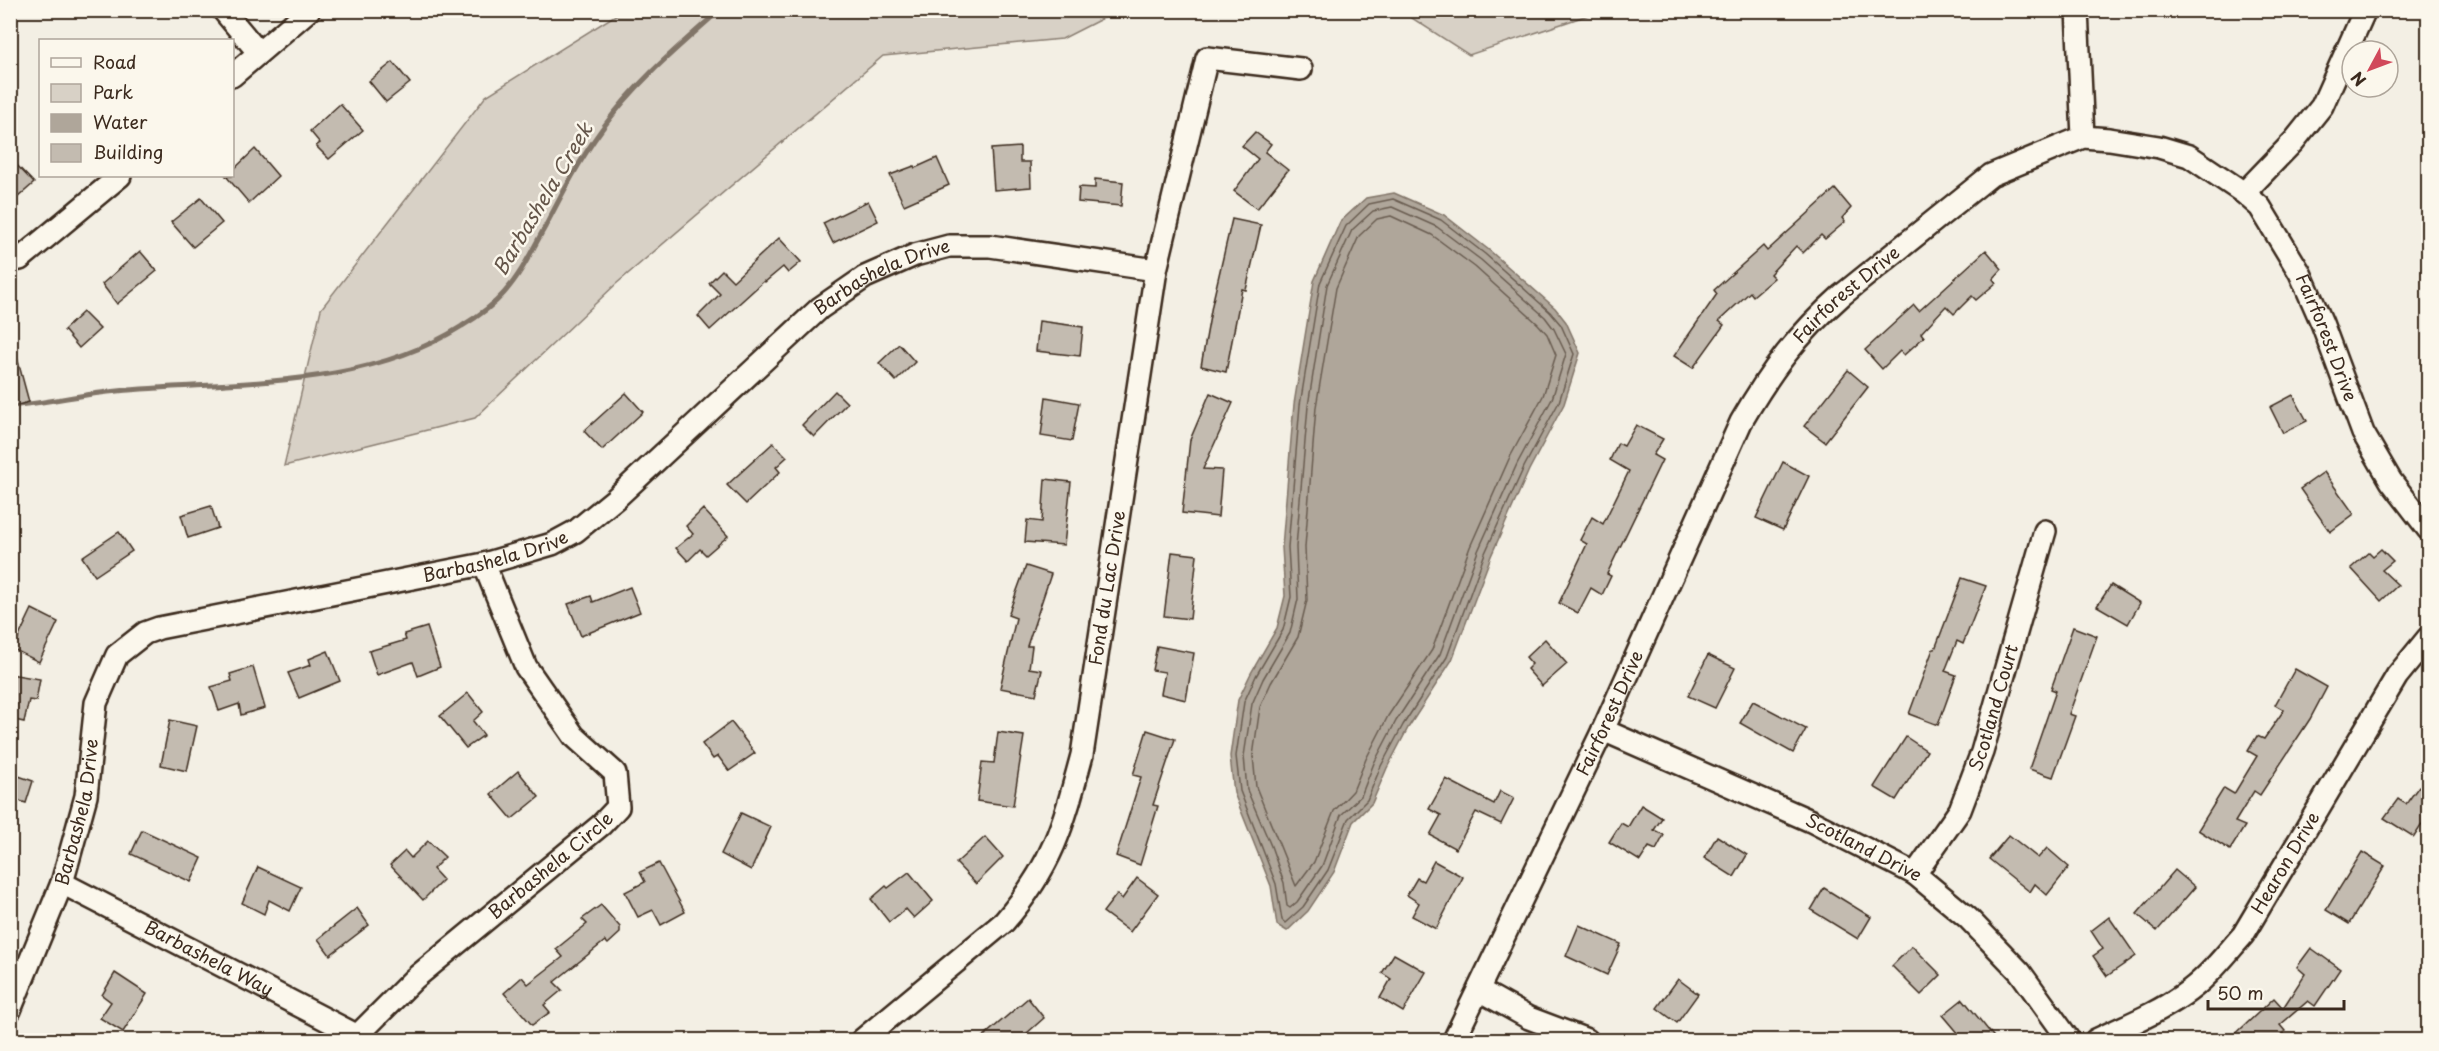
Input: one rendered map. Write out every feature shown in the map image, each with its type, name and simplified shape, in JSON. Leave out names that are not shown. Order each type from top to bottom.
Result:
[{"type":"street","points":[[224,10],[258,52]]},
{"type":"street","points":[[234,74],[309,10]]},
{"type":"street","points":[[2077,10],[2083,137]]},
{"type":"street","points":[[2244,193],[2294,141],[2322,106],[2365,10]]},
{"type":"street","name":"Fond du Lac Drive","points":[[862,1041],[1004,922],[1037,879],[1051,855],[1064,825],[1082,755],[1156,270],[1207,58],[1301,69]]},
{"type":"street","name":"Fairforest Drive","points":[[1454,1041],[1603,730],[1741,422],[1769,375],[1785,353],[1842,295],[1991,175],[2083,137],[2159,147],[2189,156],[2244,193],[2260,207],[2300,273],[2322,323],[2363,433],[2391,481],[2428,529]]},
{"type":"street","points":[[10,261],[20,259],[119,177]]},
{"type":"street","name":"Barbashela Drive","points":[[10,1011],[62,883],[86,796],[96,704],[117,655],[145,633],[159,628],[484,564],[552,543],[576,531],[615,499],[820,308],[865,277],[915,255],[949,246],[990,246],[1156,270]]},
{"type":"street","name":"Scotland Court","points":[[1916,874],[1960,810],[1982,752],[2045,531]]},
{"type":"street","name":"Barbashela Circle","points":[[355,1038],[414,979],[601,825],[618,807],[615,773],[574,736],[526,667],[484,564]]},
{"type":"street","name":"Hearon Drive","points":[[2096,1041],[2186,994],[2243,935],[2397,676],[2428,638]]},
{"type":"street","name":"Scotland Drive","points":[[1603,730],[1811,821],[1916,874],[1968,918],[2020,972],[2069,1041]]},
{"type":"street","name":"Barbashela Way","points":[[62,883],[355,1038]]},
{"type":"street","points":[[1479,990],[1529,1018],[1587,1041]]},
{"type":"green space","points":[[622,11],[1117,11],[1062,39],[883,56],[616,284],[475,418],[284,466],[321,309],[486,96]]},
{"type":"green space","points":[[1401,11],[1600,11],[1469,55]]},
{"type":"water","points":[[1394,193],[1444,215],[1489,250],[1555,308],[1566,322],[1580,353],[1564,404],[1529,470],[1491,556],[1452,660],[1408,728],[1372,803],[1353,822],[1334,872],[1308,911],[1287,931],[1277,925],[1271,886],[1234,793],[1230,756],[1238,700],[1277,628],[1285,596],[1282,547],[1294,404],[1314,281],[1340,222],[1366,198]]},
{"type":"building","points":[[393,62],[410,83],[386,102],[369,81]]},
{"type":"building","points":[[340,104],[363,130],[329,159],[316,146],[320,143],[310,131]]},
{"type":"building","points":[[1255,132],[1271,144],[1265,152],[1288,170],[1257,209],[1234,191],[1258,159],[1242,146]]},
{"type":"building","points":[[1020,147],[1020,162],[1030,162],[1031,187],[994,190],[991,149]]},
{"type":"building","points":[[255,149],[278,176],[249,203],[227,177],[234,177],[234,169]]},
{"type":"building","points":[[10,158],[34,183],[10,204]]},
{"type":"building","points":[[937,158],[949,185],[904,205],[890,175],[914,166],[915,168]]},
{"type":"building","points":[[1095,179],[1123,182],[1121,206],[1078,202],[1079,187],[1095,188]]},
{"type":"building","points":[[1835,189],[1851,208],[1842,218],[1845,222],[1825,239],[1821,235],[1803,253],[1796,246],[1770,274],[1774,278],[1753,296],[1750,292],[1719,321],[1724,325],[1693,368],[1674,356],[1717,294],[1714,290],[1763,246],[1767,251]]},
{"type":"building","points":[[201,198],[222,223],[193,247],[171,222]]},
{"type":"building","points":[[868,201],[878,221],[833,243],[823,223]]},
{"type":"building","points":[[1232,219],[1261,225],[1246,290],[1242,289],[1226,372],[1201,366],[1212,305]]},
{"type":"building","points":[[779,238],[801,262],[788,273],[783,267],[764,281],[710,330],[698,316],[720,294],[709,283],[722,270],[733,281]]},
{"type":"building","points":[[1986,250],[2002,269],[1993,279],[1996,283],[1976,300],[1972,296],[1954,314],[1946,306],[1921,333],[1924,337],[1904,355],[1900,351],[1882,369],[1865,350],[1914,305],[1919,311]]},
{"type":"building","points":[[140,251],[157,271],[117,304],[102,284]]},
{"type":"building","points":[[83,312],[100,329],[79,348],[64,330]]},
{"type":"building","points":[[1039,321],[1083,327],[1080,356],[1036,351]]},
{"type":"building","points":[[899,344],[915,362],[896,381],[879,363]]},
{"type":"building","points":[[10,350],[15,350],[29,402],[10,407]]},
{"type":"building","points":[[1848,370],[1868,387],[1825,442],[1804,426]]},
{"type":"building","points":[[835,391],[847,403],[814,437],[802,425]]},
{"type":"building","points":[[626,393],[643,412],[602,450],[584,431]]},
{"type":"building","points":[[1210,393],[1233,403],[1203,469],[1222,470],[1218,517],[1182,513],[1190,440]]},
{"type":"building","points":[[2293,395],[2307,421],[2283,433],[2270,407]]},
{"type":"building","points":[[1046,397],[1079,403],[1072,441],[1041,436]]},
{"type":"building","points":[[1636,425],[1663,439],[1653,455],[1662,460],[1607,574],[1611,576],[1602,595],[1591,588],[1578,613],[1559,603],[1587,544],[1580,540],[1592,517],[1603,524],[1629,471],[1610,460],[1618,443],[1624,446]]},
{"type":"building","points":[[773,443],[787,457],[776,467],[780,472],[746,504],[727,485]]},
{"type":"building","points":[[1783,462],[1809,476],[1783,530],[1756,518]]},
{"type":"building","points":[[2324,472],[2354,514],[2330,532],[2300,489]]},
{"type":"building","points":[[1045,479],[1071,482],[1064,545],[1025,542],[1027,520],[1042,522]]},
{"type":"building","points":[[211,506],[218,528],[188,538],[181,515]]},
{"type":"building","points":[[703,509],[728,536],[706,555],[700,549],[688,561],[676,548],[693,534],[686,526]]},
{"type":"building","points":[[119,532],[132,551],[95,576],[82,557]]},
{"type":"building","points":[[2381,549],[2393,561],[2382,570],[2398,585],[2381,601],[2351,568],[2369,552],[2373,556]]},
{"type":"building","points":[[1172,552],[1197,555],[1190,619],[1164,616]]},
{"type":"building","points":[[1026,566],[1051,574],[1027,646],[1032,646],[1029,668],[1042,670],[1036,695],[1000,688],[1016,618],[1008,615]]},
{"type":"building","points":[[1962,578],[1986,586],[1963,644],[1957,641],[1945,671],[1956,675],[1938,725],[1909,714]]},
{"type":"building","points":[[2111,585],[2140,603],[2128,624],[2097,606]]},
{"type":"building","points":[[630,587],[640,612],[581,636],[568,604],[591,596],[593,602]]},
{"type":"building","points":[[32,609],[58,622],[39,662],[13,649]]},
{"type":"building","points":[[427,627],[440,667],[418,676],[413,662],[377,675],[369,651],[406,640],[404,634]]},
{"type":"building","points":[[2073,627],[2097,636],[2069,714],[2075,716],[2053,777],[2029,769],[2056,691],[2051,689]]},
{"type":"building","points":[[1545,639],[1567,664],[1542,686],[1527,669],[1532,664],[1526,657]]},
{"type":"building","points":[[1157,646],[1194,653],[1186,700],[1161,694],[1165,672],[1152,670]]},
{"type":"building","points":[[328,651],[340,681],[299,698],[288,673],[311,665],[309,659]]},
{"type":"building","points":[[1708,655],[1735,668],[1715,708],[1688,696]]},
{"type":"building","points":[[253,667],[265,708],[241,715],[239,704],[219,711],[211,687],[232,681],[230,674]]},
{"type":"building","points":[[2295,669],[2327,687],[2310,719],[2260,795],[2254,791],[2235,822],[2245,826],[2230,850],[2198,830],[2224,788],[2234,794],[2257,756],[2248,751],[2257,736],[2264,739],[2284,710],[2275,705]]},
{"type":"building","points":[[10,674],[40,679],[36,701],[29,700],[24,722],[10,719]]},
{"type":"building","points":[[468,693],[483,712],[473,721],[484,735],[466,748],[440,716]]},
{"type":"building","points":[[1753,701],[1806,729],[1793,753],[1740,723]]},
{"type":"building","points":[[170,720],[197,726],[187,771],[161,765]]},
{"type":"building","points":[[731,722],[755,753],[729,771],[718,756],[713,759],[702,744]]},
{"type":"building","points":[[1147,730],[1175,739],[1153,805],[1158,806],[1140,865],[1116,856],[1141,777],[1133,775]]},
{"type":"building","points":[[998,732],[1024,736],[1013,806],[977,801],[982,762],[994,763]]},
{"type":"building","points":[[1906,737],[1927,751],[1896,800],[1874,787]]},
{"type":"building","points":[[518,771],[539,797],[512,819],[491,794]]},
{"type":"building","points":[[10,773],[33,781],[26,803],[10,798]]},
{"type":"building","points":[[1446,779],[1494,804],[1500,791],[1514,798],[1501,824],[1476,812],[1456,849],[1430,835],[1441,815],[1429,809]]},
{"type":"building","points":[[2419,786],[2428,792],[2428,815],[2414,837],[2384,818],[2398,799],[2406,804]]},
{"type":"building","points":[[1641,805],[1662,818],[1654,830],[1664,835],[1656,850],[1649,847],[1640,861],[1609,842],[1621,823],[1628,827]]},
{"type":"building","points":[[741,813],[771,827],[751,870],[721,854]]},
{"type":"building","points":[[142,830],[202,858],[191,882],[131,854]]},
{"type":"building","points":[[2009,835],[2038,858],[2047,848],[2069,867],[2047,895],[2035,884],[2030,892],[1989,859]]},
{"type":"building","points":[[1717,836],[1747,855],[1734,877],[1704,858]]},
{"type":"building","points":[[985,837],[1003,857],[976,884],[956,863]]},
{"type":"building","points":[[428,841],[445,857],[433,869],[443,880],[423,900],[390,865],[405,851],[411,858]]},
{"type":"building","points":[[2362,852],[2385,866],[2349,924],[2326,910]]},
{"type":"building","points":[[1434,861],[1463,877],[1436,929],[1412,916],[1419,903],[1407,895],[1417,878],[1423,881]]},
{"type":"building","points":[[659,863],[685,912],[661,925],[653,910],[638,917],[625,892],[645,882],[640,872]]},
{"type":"building","points":[[258,867],[301,887],[290,911],[269,900],[264,914],[242,903]]},
{"type":"building","points":[[2175,870],[2195,887],[2157,931],[2137,914]]},
{"type":"building","points":[[909,872],[933,901],[914,918],[906,909],[889,922],[871,899],[886,886],[888,888]]},
{"type":"building","points":[[1137,878],[1158,894],[1130,932],[1103,912],[1117,894],[1122,899]]},
{"type":"building","points":[[1824,888],[1871,917],[1858,939],[1811,910]]},
{"type":"building","points":[[601,905],[620,927],[620,933],[608,944],[605,941],[554,982],[562,990],[544,1005],[550,1012],[532,1025],[504,993],[522,977],[528,984],[563,957],[556,949],[587,924],[582,919]]},
{"type":"building","points":[[357,908],[369,925],[330,955],[318,939]]},
{"type":"building","points":[[2109,917],[2136,956],[2107,976],[2093,956],[2103,949],[2091,931]]},
{"type":"building","points":[[1579,925],[1621,944],[1607,975],[1566,956]]},
{"type":"building","points":[[1912,946],[1941,975],[1921,995],[1892,966]]},
{"type":"building","points":[[2311,948],[2340,969],[2315,1006],[2308,1001],[2280,1025],[2285,1031],[2276,1041],[2228,1041],[2274,998],[2283,1008],[2305,974],[2297,967]]},
{"type":"building","points":[[1394,954],[1426,972],[1403,1012],[1380,998],[1391,979],[1382,973]]},
{"type":"building","points":[[115,973],[147,994],[123,1032],[100,1018],[111,1002],[102,995]]},
{"type":"building","points":[[1678,979],[1698,994],[1677,1023],[1657,1008]]},
{"type":"building","points":[[1028,998],[1044,1018],[1018,1041],[978,1041]]},
{"type":"building","points":[[1963,999],[1997,1041],[1965,1041],[1943,1015]]},
{"type":"waterway","name":"Barbashela Creek","points":[[10,406],[118,391],[251,383],[339,372],[382,362],[423,347],[462,326],[494,303],[516,277],[579,164],[594,140],[628,96],[657,66],[720,10]]}]
